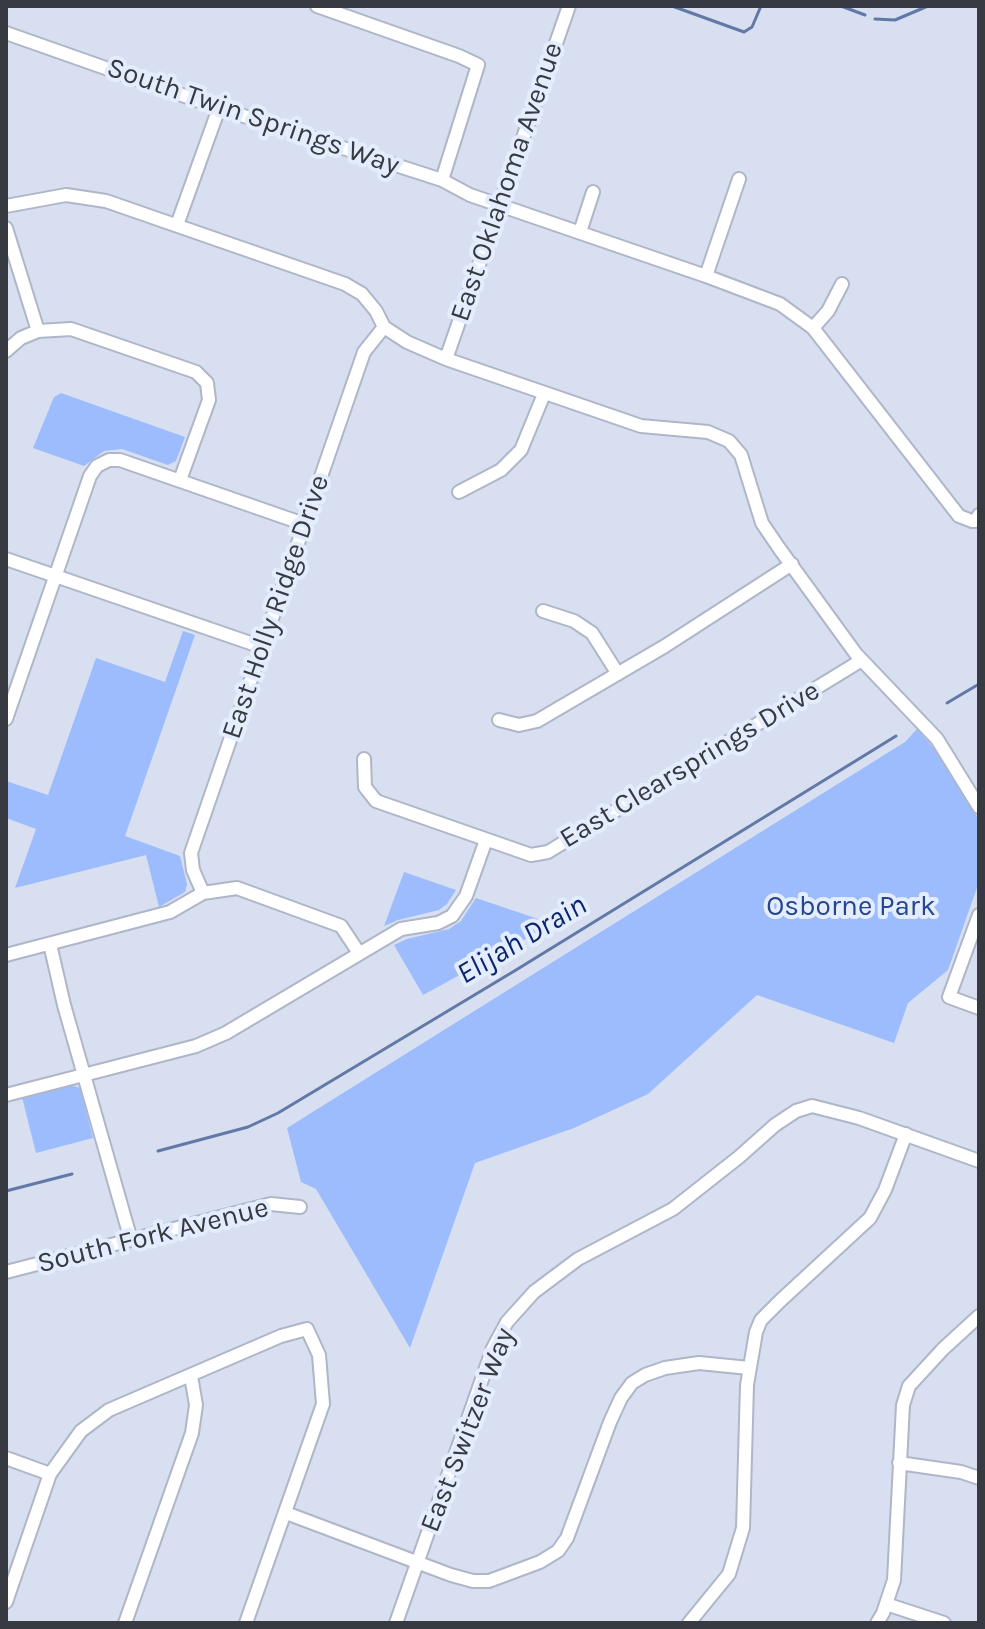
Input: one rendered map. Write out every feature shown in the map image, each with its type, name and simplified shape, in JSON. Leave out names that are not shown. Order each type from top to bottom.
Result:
[{"type":"street","points":[[317,6],[478,65],[442,180]]},
{"type":"street","name":"East Oklahoma Avenue","points":[[446,359],[569,6]]},
{"type":"street","name":"South Twin Springs Way","points":[[6,33],[219,108],[442,180],[470,195],[780,304],[813,328],[959,516],[967,520],[977,518]]},
{"type":"street","points":[[177,225],[219,108]]},
{"type":"street","points":[[706,276],[739,179]]},
{"type":"street","points":[[580,232],[593,192]]},
{"type":"street","points":[[6,206],[66,195],[106,201],[345,284],[362,294],[384,327],[407,342],[446,359],[641,426],[708,432],[729,441],[741,455],[762,523],[862,660],[937,739],[974,786],[979,807]]},
{"type":"street","points":[[6,228],[38,331]]},
{"type":"street","points":[[813,328],[828,311],[842,284]]},
{"type":"street","name":"East Holly Ridge Drive","points":[[203,893],[193,870],[191,853],[364,352],[384,327]]},
{"type":"street","points":[[6,351],[21,338],[38,331],[71,329],[196,372],[207,383],[209,400],[180,480]]},
{"type":"street","points":[[459,492],[501,470],[521,450],[544,394]]},
{"type":"street","points":[[7,714],[90,476],[97,466],[109,460],[120,460],[304,524]]},
{"type":"street","points":[[6,559],[262,647]]},
{"type":"street","points":[[499,720],[519,725],[537,721],[618,674],[792,564]]},
{"type":"street","points":[[543,611],[574,621],[592,633],[618,674]]},
{"type":"street","name":"East Clearsprings Drive","points":[[364,759],[365,787],[376,801],[531,855],[548,852],[862,660]]},
{"type":"street","points":[[6,1095],[196,1046],[226,1033],[401,929],[438,923],[452,916],[466,896],[486,840]]},
{"type":"street","points":[[6,955],[170,912],[203,893],[237,888],[341,926],[359,953]]},
{"type":"street","points":[[979,915],[949,997],[979,1008]]},
{"type":"street","points":[[50,944],[131,1240]]},
{"type":"street","name":"East Switzer Way","points":[[396,1623],[493,1348],[507,1322],[534,1292],[578,1259],[673,1209],[775,1125],[796,1111],[812,1106],[829,1108],[979,1161]]},
{"type":"street","points":[[689,1623],[729,1574],[743,1528],[749,1368],[751,1350],[761,1320],[870,1218],[885,1190],[906,1134]]},
{"type":"street","name":"South Fork Avenue","points":[[6,1272],[271,1204],[300,1207]]},
{"type":"street","points":[[877,1623],[894,1580],[903,1405],[909,1386],[979,1316]]},
{"type":"street","points":[[6,1602],[10,1581],[50,1474],[81,1431],[109,1410],[281,1336],[307,1329],[319,1355],[323,1404],[246,1623]]},
{"type":"street","points":[[286,1513],[416,1563],[473,1581],[489,1581],[540,1562],[558,1551],[567,1538],[610,1422],[632,1383],[665,1368],[699,1363],[749,1368]]},
{"type":"street","points":[[125,1623],[192,1433],[196,1405],[191,1376]]},
{"type":"street","points":[[6,1458],[50,1474]]},
{"type":"street","points":[[899,1463],[961,1472],[979,1478]]},
{"type":"street","points":[[886,1604],[944,1623]]},
{"type":"green space","points":[[61,393],[185,437],[176,461],[168,465],[122,449],[104,451],[84,466],[33,448],[54,397]]},
{"type":"green space","points":[[183,631],[195,635],[125,836],[180,856],[187,884],[185,892],[159,907],[146,855],[15,888],[36,829],[6,818],[6,781],[48,795],[96,658],[165,682]]},
{"type":"green space","name":"Osborne Park","points":[[917,729],[938,753],[979,820],[979,882],[948,970],[908,1003],[894,1043],[757,995],[648,1094],[574,1128],[475,1163],[410,1348],[316,1189],[301,1182],[287,1128],[905,742]]},
{"type":"green space","points":[[404,872],[456,890],[439,910],[384,926]]},
{"type":"green space","points":[[476,898],[553,924],[423,995],[394,945],[449,929],[461,921]]},
{"type":"green space","points":[[71,1085],[80,1088],[93,1138],[36,1153],[22,1097]]},
{"type":"waterway","points":[[672,6],[744,32],[752,27],[761,6]]},
{"type":"waterway","points":[[841,6],[865,15]]},
{"type":"waterway","points":[[875,19],[895,20],[928,6]]},
{"type":"waterway","name":"Elijah Drain","points":[[947,703],[979,684]]},
{"type":"waterway","name":"Elijah Drain","points":[[158,1151],[248,1127],[278,1113],[896,736]]},
{"type":"waterway","name":"Elijah Drain","points":[[6,1191],[72,1174]]}]
